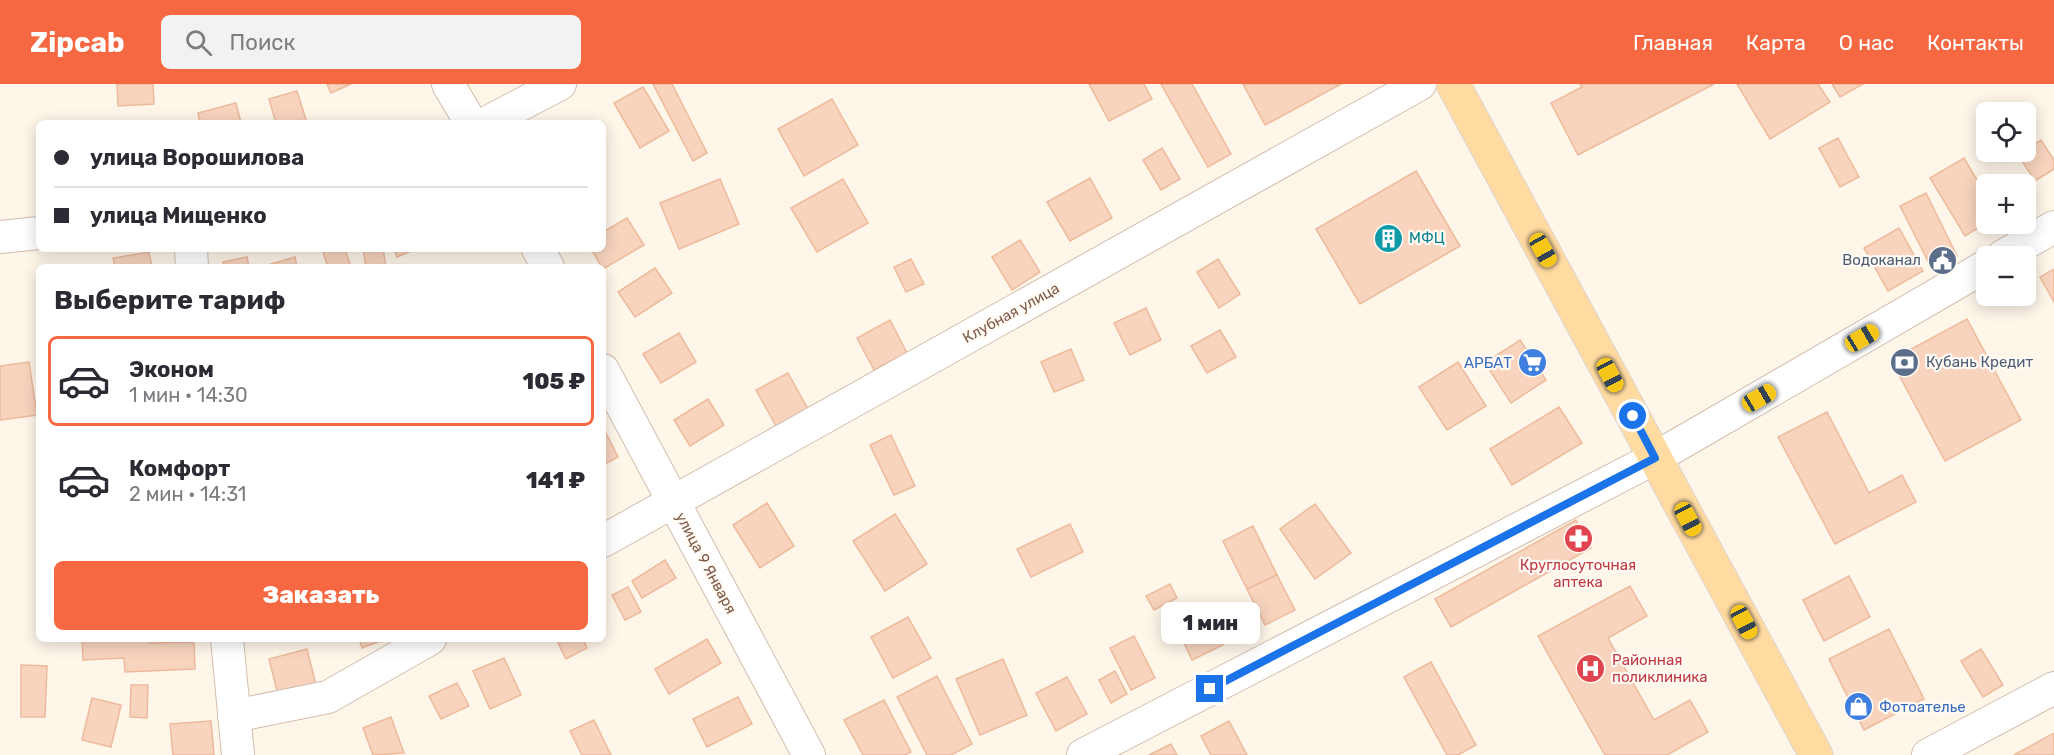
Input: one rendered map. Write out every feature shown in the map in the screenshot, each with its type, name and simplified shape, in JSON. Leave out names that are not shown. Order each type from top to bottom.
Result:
[{"type":"main road","points":[[1453,84],[1816,755]]},
{"type":"street","points":[[448,84],[469,120]]},
{"type":"street","points":[[492,120],[560,84]]},
{"type":"street","name":"Клубная улица","points":[[606,540],[1420,84]]},
{"type":"street","points":[[2021,246],[2054,227]]},
{"type":"street","points":[[0,237],[36,234]]},
{"type":"street","points":[[1083,755],[1655,458],[1976,272]]},
{"type":"street","name":"улица 9 Января","points":[[606,376],[809,755]]},
{"type":"street","points":[[227,642],[238,755]]},
{"type":"street","points":[[234,716],[328,697],[425,642]]},
{"type":"street","points":[[1928,755],[2054,688]]},
{"type":"building","points":[[117,84],[153,84],[154,104],[118,106]]},
{"type":"building","points":[[327,84],[351,84],[331,93]]},
{"type":"building","points":[[653,84],[672,84],[707,153],[693,161]]},
{"type":"building","points":[[1089,84],[1144,84],[1152,99],[1109,121]]},
{"type":"building","points":[[1161,84],[1192,84],[1231,154],[1208,167]]},
{"type":"building","points":[[1243,84],[1341,84],[1265,125]]},
{"type":"building","points":[[1580,84],[1714,84],[1578,155],[1551,103],[1582,87]]},
{"type":"building","points":[[1737,84],[1818,84],[1830,102],[1770,139]]},
{"type":"building","points":[[1832,84],[1863,84],[1840,97]]},
{"type":"building","points":[[643,87],[669,131],[640,148],[614,103]]},
{"type":"building","points":[[297,91],[306,120],[275,120],[269,99]]},
{"type":"building","points":[[832,99],[858,145],[804,176],[778,129]]},
{"type":"building","points":[[236,103],[240,120],[199,120],[198,113]]},
{"type":"building","points":[[1838,138],[1859,177],[1840,187],[1819,148]]},
{"type":"building","points":[[2041,140],[2054,160],[2054,169],[2036,180],[2036,174],[2030,174],[2023,162],[2036,162],[2036,143]]},
{"type":"building","points":[[1162,148],[1180,179],[1161,190],[1143,160]]},
{"type":"building","points":[[1964,158],[1976,178],[1976,229],[1965,236],[1930,178]]},
{"type":"building","name":"МФЦ","points":[[1416,171],[1460,246],[1360,304],[1316,229]]},
{"type":"building","points":[[1090,178],[1112,218],[1070,241],[1047,202]]},
{"type":"building","points":[[720,179],[739,224],[679,249],[660,203]]},
{"type":"building","points":[[843,179],[868,223],[817,252],[791,208]]},
{"type":"building","points":[[1926,193],[1957,256],[1932,269],[1900,206]]},
{"type":"building","points":[[627,218],[644,245],[606,267],[606,264],[600,264],[593,252],[606,252],[606,230]]},
{"type":"building","points":[[1899,228],[1923,271],[1888,291],[1864,248]]},
{"type":"building","points":[[1020,240],[1040,272],[1012,290],[992,257]]},
{"type":"building","points":[[149,252],[151,264],[114,264],[113,258]]},
{"type":"building","points":[[323,252],[346,252],[350,264],[327,264]]},
{"type":"building","points":[[364,252],[384,252],[386,264],[366,264]]},
{"type":"building","points":[[395,252],[409,252],[397,257]]},
{"type":"building","points":[[247,257],[248,264],[224,264],[223,262]]},
{"type":"building","points":[[295,257],[296,264],[271,264]]},
{"type":"building","points":[[911,259],[924,284],[906,292],[894,267]]},
{"type":"building","points":[[1218,259],[1240,294],[1219,308],[1197,272]]},
{"type":"building","points":[[655,268],[672,293],[635,317],[618,292]]},
{"type":"building","points":[[2054,269],[2054,302],[2040,277]]},
{"type":"building","points":[[1146,308],[1161,340],[1130,355],[1114,323]]},
{"type":"building","points":[[1967,319],[2021,420],[1945,461],[1891,360]]},
{"type":"building","points":[[890,320],[907,353],[874,370],[857,338]]},
{"type":"building","points":[[1220,330],[1236,357],[1207,373],[1191,346]]},
{"type":"building","points":[[679,333],[696,362],[661,383],[643,354]]},
{"type":"building","points":[[1520,340],[1546,380],[1511,403],[1485,363]]},
{"type":"building","points":[[1071,349],[1084,380],[1054,392],[1041,362]]},
{"type":"building","points":[[29,362],[36,415],[0,420],[0,366]]},
{"type":"building","points":[[1458,362],[1486,406],[1447,430],[1419,387]]},
{"type":"building","points":[[788,373],[808,409],[776,426],[756,390]]},
{"type":"building","points":[[708,399],[724,425],[690,446],[674,420]]},
{"type":"building","points":[[1559,407],[1582,443],[1512,485],[1490,449]]},
{"type":"building","points":[[1827,412],[1869,493],[1902,475],[1916,502],[1835,544],[1778,437]]},
{"type":"building","points":[[606,433],[618,457],[606,463]]},
{"type":"building","points":[[891,435],[915,486],[894,495],[870,445]]},
{"type":"building","points":[[767,503],[794,546],[760,568],[733,525]]},
{"type":"building","points":[[1315,504],[1351,553],[1315,579],[1280,529]]},
{"type":"building","points":[[895,514],[927,564],[885,591],[853,541]]},
{"type":"building","points":[[1576,520],[1591,548],[1451,627],[1435,599]]},
{"type":"building","points":[[1070,524],[1083,552],[1031,577],[1017,549]]},
{"type":"building","points":[[1253,526],[1277,575],[1247,589],[1223,541]]},
{"type":"building","points":[[665,560],[676,578],[642,598],[632,581]]},
{"type":"building","points":[[1277,575],[1295,610],[1265,625],[1247,589]]},
{"type":"building","points":[[1849,576],[1870,617],[1824,641],[1803,600]]},
{"type":"building","points":[[1170,584],[1177,598],[1154,610],[1146,596]]},
{"type":"building","name":"Районная поликлиника","points":[[1630,586],[1647,616],[1608,638],[1654,720],[1690,700],[1708,732],[1667,755],[1605,755],[1538,636]]},
{"type":"building","points":[[628,587],[641,612],[625,620],[612,595]]},
{"type":"building","points":[[1206,609],[1223,645],[1192,660],[1175,624]]},
{"type":"building","points":[[908,617],[931,658],[893,678],[871,637]]},
{"type":"building","points":[[1889,629],[1924,699],[1864,730],[1829,659]]},
{"type":"building","points":[[1134,636],[1155,678],[1131,690],[1110,648]]},
{"type":"building","points":[[707,639],[721,663],[669,694],[655,669]]},
{"type":"building","points":[[82,642],[194,642],[195,669],[125,672],[124,658],[83,660]]},
{"type":"building","points":[[360,642],[378,642],[362,648]]},
{"type":"building","points":[[558,642],[584,642],[587,648],[566,659]]},
{"type":"building","points":[[307,649],[316,685],[278,695],[269,659]]},
{"type":"building","points":[[1981,649],[2003,685],[1983,697],[1961,661]]},
{"type":"building","points":[[504,658],[521,695],[490,709],[473,671]]},
{"type":"building","points":[[1003,659],[1027,715],[980,735],[956,679]]},
{"type":"building","points":[[1431,662],[1476,745],[1458,755],[1447,755],[1404,677]]},
{"type":"building","points":[[21,665],[47,666],[45,717],[21,717]]},
{"type":"building","points":[[1115,671],[1127,694],[1111,703],[1099,680]]},
{"type":"building","points":[[937,676],[972,744],[951,755],[927,755],[897,697]]},
{"type":"building","points":[[1067,677],[1087,714],[1056,731],[1036,693]]},
{"type":"building","points":[[457,683],[469,706],[441,719],[429,696]]},
{"type":"building","points":[[131,685],[148,685],[147,718],[130,717]]},
{"type":"building","points":[[738,697],[752,724],[707,747],[693,719]]},
{"type":"building","points":[[92,698],[121,705],[111,747],[82,740]]},
{"type":"building","points":[[884,700],[911,752],[905,755],[863,755],[844,720]]},
{"type":"building","points":[[391,717],[404,753],[373,755],[363,728]]},
{"type":"building","points":[[594,720],[611,755],[582,755],[570,731]]},
{"type":"building","points":[[211,721],[214,755],[173,755],[170,724]]},
{"type":"building","points":[[1229,721],[1247,755],[1211,755],[1201,736]]},
{"type":"building","points":[[2054,733],[2054,755],[2014,755]]},
{"type":"building","points":[[1171,744],[1177,755],[1149,755]]},
{"type":"place","name":"МФЦ","points":[[1388,238]]},
{"type":"place","name":"Водоканал","points":[[1942,260]]},
{"type":"place","name":"Кубань Кредит","points":[[1905,362]]},
{"type":"place","name":"АРБАТ","points":[[1533,363]]},
{"type":"place","name":"Круглосуточная аптека","points":[[1578,538]]},
{"type":"place","name":"Районная поликлиника","points":[[1591,669]]},
{"type":"place","name":"Фотоателье","points":[[1858,707]]},
{"type":"route","points":[[1210,689],[1655,458],[1633,416]]}]
